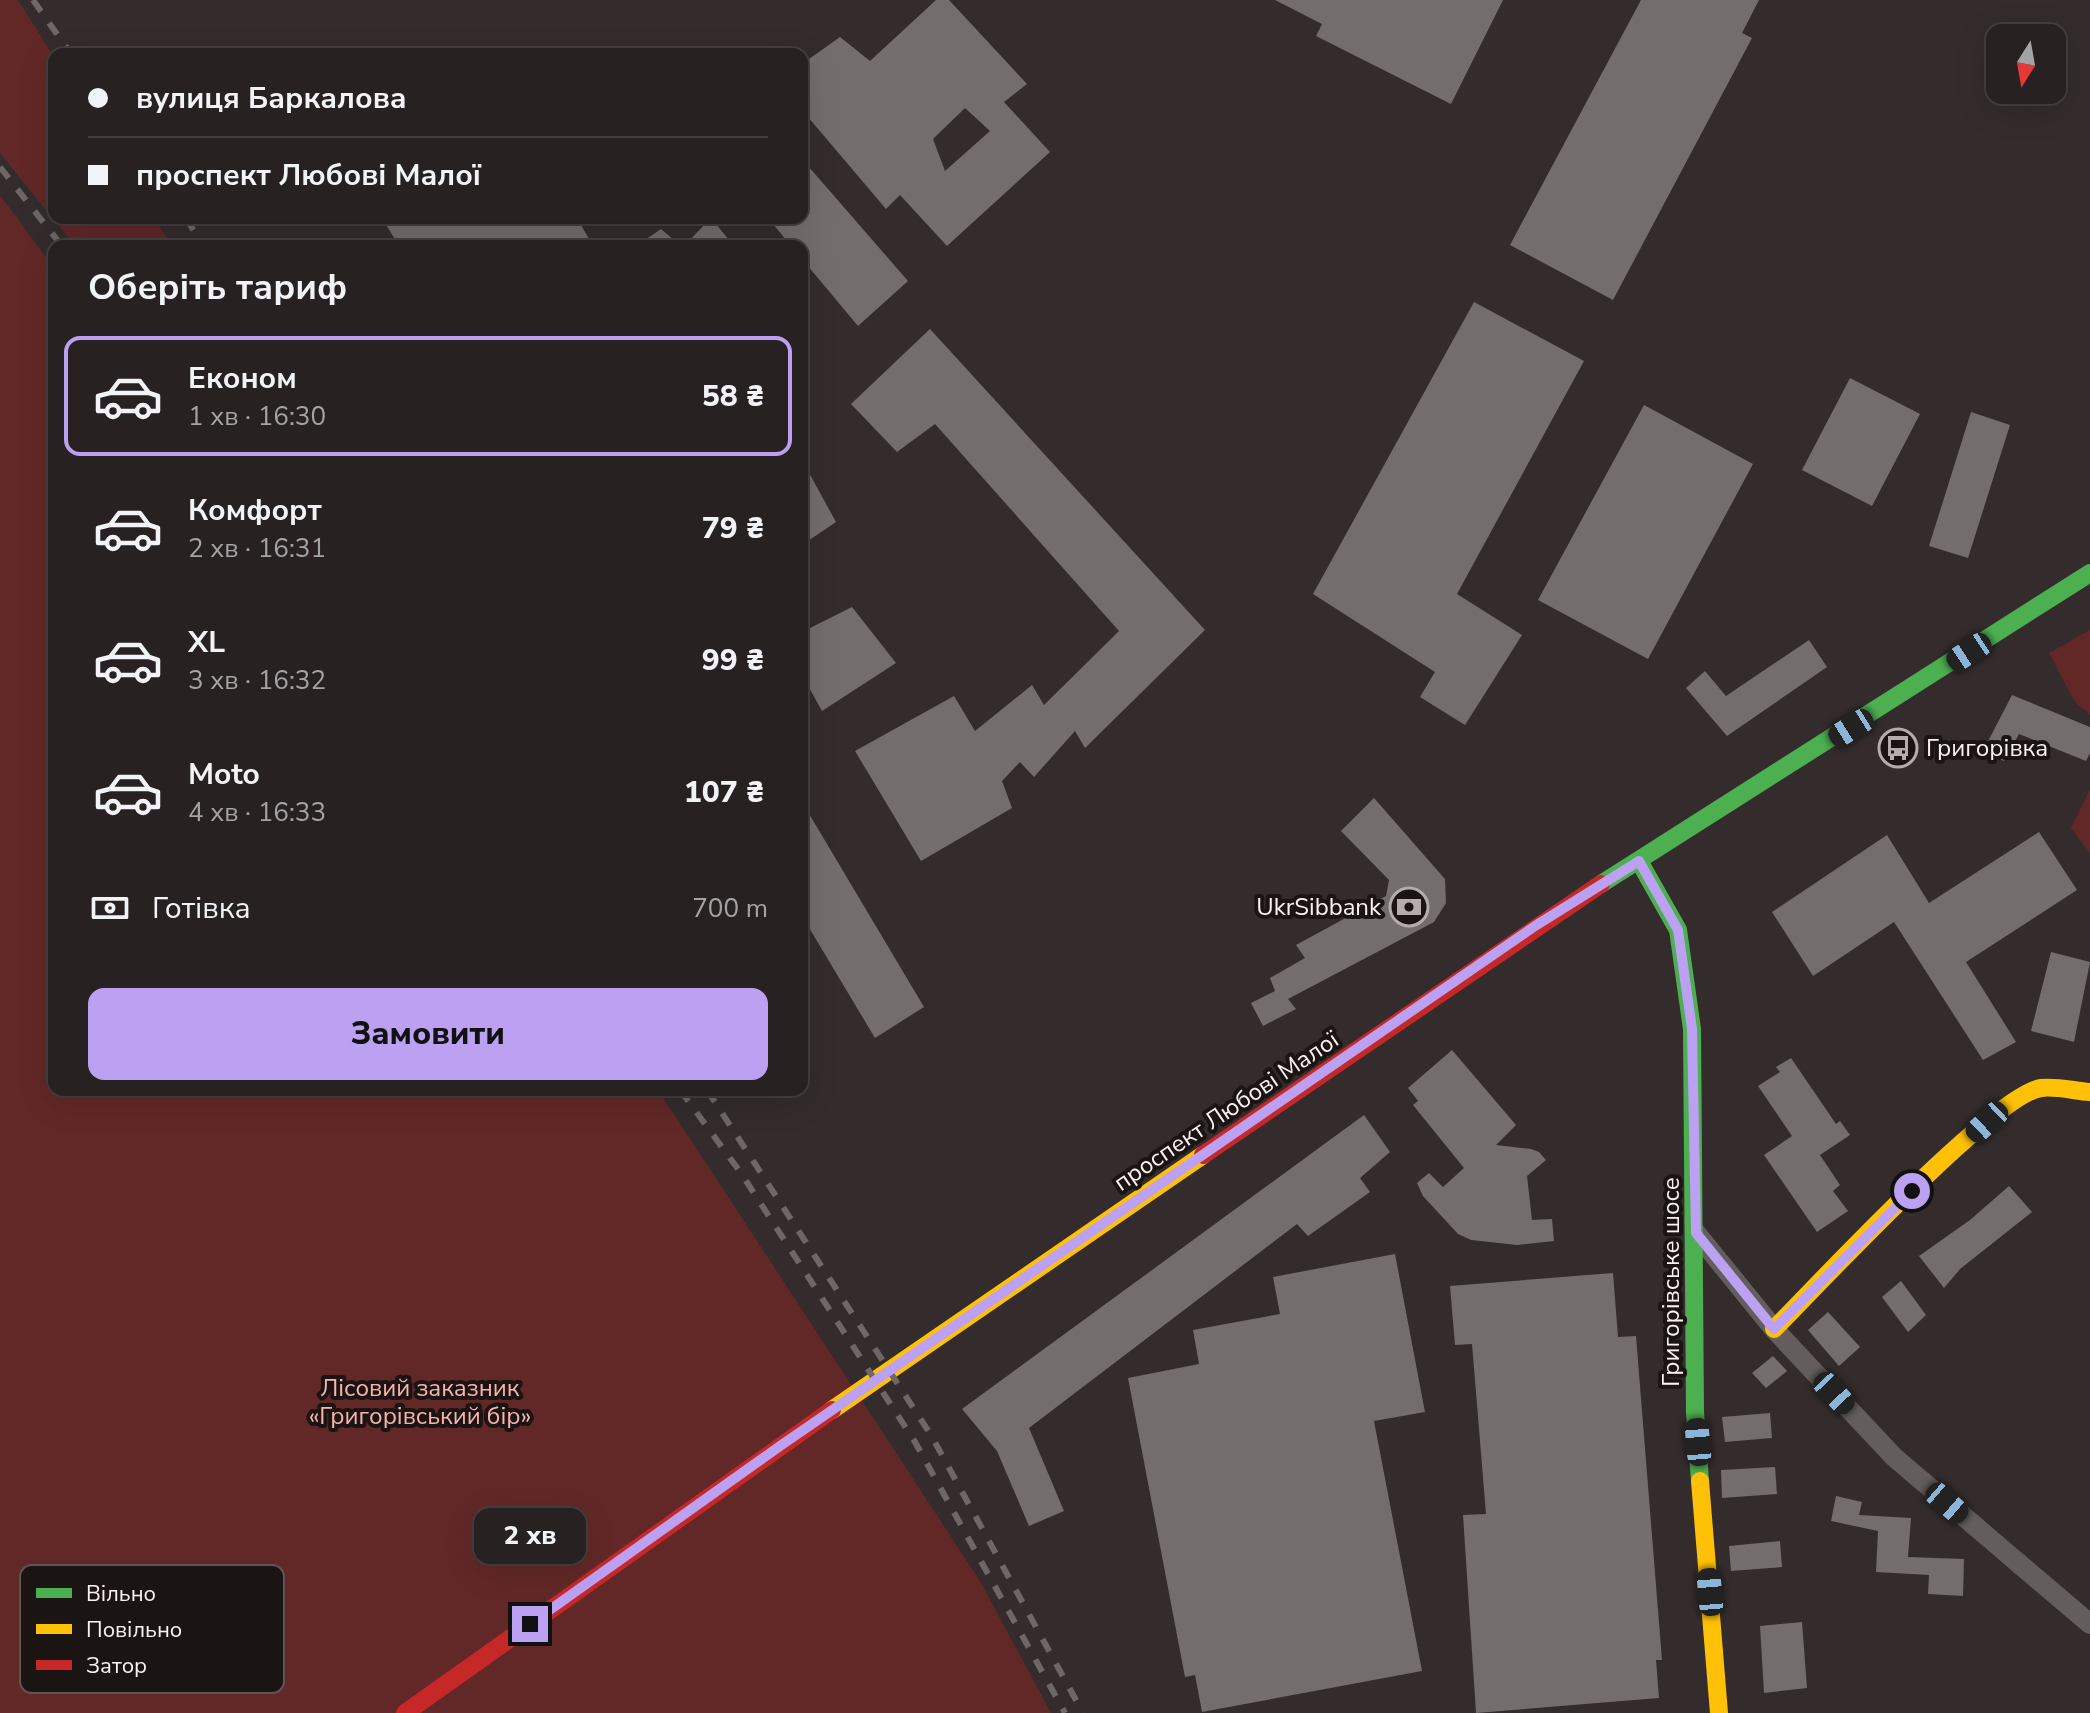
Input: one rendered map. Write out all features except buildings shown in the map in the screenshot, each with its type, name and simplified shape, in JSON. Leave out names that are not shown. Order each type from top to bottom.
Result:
[{"type":"main road","name":"проспект Любові Малої","points":[[405,1713],[780,1446],[1535,926],[2090,573]]},
{"type":"main road","name":"Григорівське шосе","points":[[1639,861],[1678,930],[1692,1029],[1696,1233],[1695,1412],[1719,1713]]},
{"type":"main road","points":[[1774,1329],[1898,1204],[2007,1104],[2040,1088],[2090,1092]]},
{"type":"street","points":[[1696,1233],[1774,1329],[1894,1457],[2090,1624]]},
{"type":"green space","points":[[0,0],[18,0],[48,48],[48,213],[0,153]]},
{"type":"green space","name":"Лісовий заказник «Григорівський бір»","points":[[0,195],[48,260],[48,1096],[662,1096],[980,1581],[1051,1713],[0,1713]]},
{"type":"green space","points":[[57,224],[158,224],[168,240],[70,240]]},
{"type":"green space","points":[[2090,630],[2090,715],[2075,702],[2049,653]]},
{"type":"green space","points":[[2090,789],[2090,853],[2071,828]]},
{"type":"railway","points":[[33,0],[67,48]]},
{"type":"railway","points":[[0,167],[57,240]]},
{"type":"railway","points":[[190,224],[199,240]]},
{"type":"railway","points":[[684,1096],[741,1173],[915,1442],[1065,1713]]},
{"type":"railway","points":[[711,1096],[931,1435],[1083,1713]]},
{"type":"traffic: fast","points":[[1601,884],[2090,573]]},
{"type":"traffic: fast","points":[[1639,861],[1678,930],[1692,1029],[1695,1412],[1700,1481]]},
{"type":"traffic: slow","points":[[1774,1329],[1906,1195],[1986,1122],[2018,1098],[2041,1088],[2090,1092]]},
{"type":"traffic: slow","points":[[832,1410],[1203,1155]]},
{"type":"traffic: slow","points":[[1700,1481],[1719,1713]]},
{"type":"traffic: jam","points":[[1203,1155],[1601,884]]},
{"type":"traffic: jam","points":[[405,1713],[832,1410]]},
{"type":"place","name":"Григорівка","points":[[1898,748]]},
{"type":"place","name":"UkrSibbank","points":[[1409,907]]},
{"type":"route","points":[[530,1624],[780,1446],[1535,926],[1639,861],[1678,930],[1692,1029],[1696,1233],[1774,1329],[1912,1191]]}]
